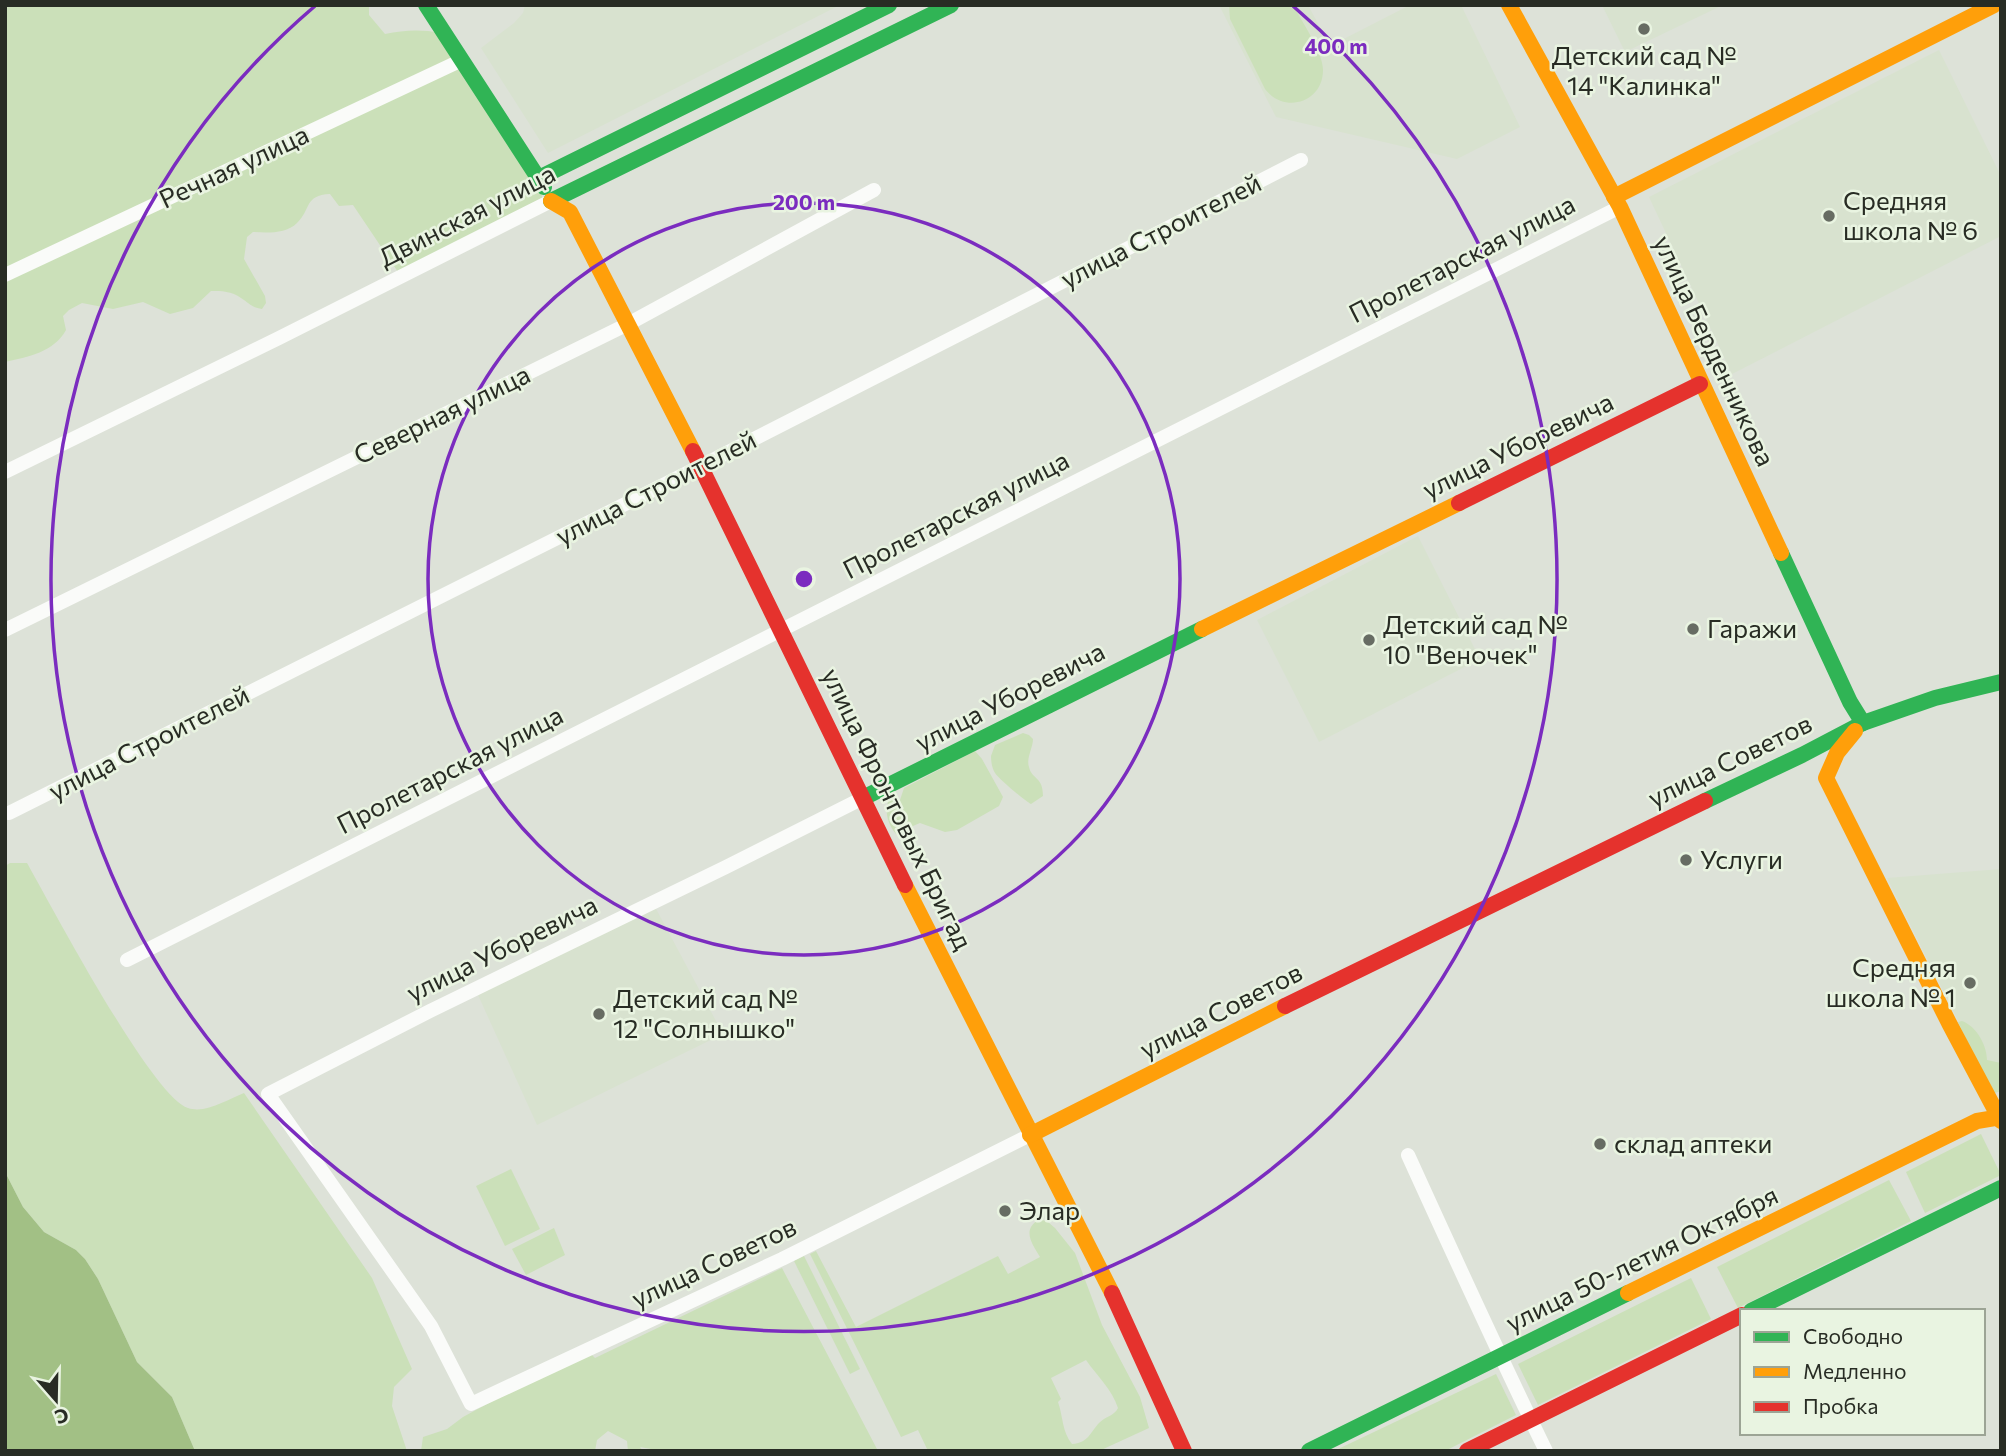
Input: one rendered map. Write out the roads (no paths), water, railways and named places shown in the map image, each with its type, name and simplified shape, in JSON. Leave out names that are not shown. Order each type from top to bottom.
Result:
[{"type":"street","points":[[426,5],[539,178],[551,201]]},
{"type":"street","name":"Двинская улица","points":[[539,178],[889,5]]},
{"type":"street","name":"Двинская улица","points":[[5,472],[951,5]]},
{"type":"street","name":"улица Берденникова","points":[[1509,5],[1617,202],[1850,702],[1863,723]]},
{"type":"street","name":"Пролетарская улица","points":[[127,960],[782,630],[1617,202],[1994,5]]},
{"type":"street","name":"Речная улица","points":[[5,275],[463,60]]},
{"type":"street","name":"улица Строителей","points":[[9,813],[701,466],[1301,160]]},
{"type":"street","name":"Северная улица","points":[[5,630],[628,324],[874,190]]},
{"type":"street","name":"улица Фронтовых Бригад","points":[[551,201],[570,212],[701,466],[936,947],[1123,1315],[1184,1451]]},
{"type":"street","name":"улица Уборевича","points":[[471,1404],[430,1326],[268,1094],[360,1049],[429,1011],[726,867],[1197,630],[1700,384]]},
{"type":"street","name":"улица Советов","points":[[471,1404],[782,1259],[1323,987],[1863,723],[1935,698],[2001,682]]},
{"type":"street","points":[[1826,778],[1829,766],[1843,744],[1863,723]]},
{"type":"street","points":[[1802,755],[1826,778],[2000,1119]]},
{"type":"street","name":"улица 50-летия Октября","points":[[1309,1451],[1977,1121],[2000,1119]]},
{"type":"street","points":[[1408,1155],[1546,1451]]},
{"type":"street","points":[[1755,1309],[2001,1188]]},
{"type":"street","points":[[1468,1451],[1740,1316]]},
{"type":"place","name":"Детский сад № 14 \"Калинка\"","points":[[1644,29]]},
{"type":"place","name":"Средняя школа № 6","points":[[1829,216]]},
{"type":"place","name":"Гаражи","points":[[1693,629]]},
{"type":"place","name":"Детский сад № 10 \"Веночек\"","points":[[1369,640]]},
{"type":"place","name":"Услуги","points":[[1686,860]]},
{"type":"place","name":"Средняя школа № 1","points":[[1970,983]]},
{"type":"place","name":"Детский сад № 12 \"Солнышко\"","points":[[599,1014]]},
{"type":"place","name":"склад аптеки","points":[[1600,1144]]},
{"type":"place","name":"Элар","points":[[1005,1211]]}]
